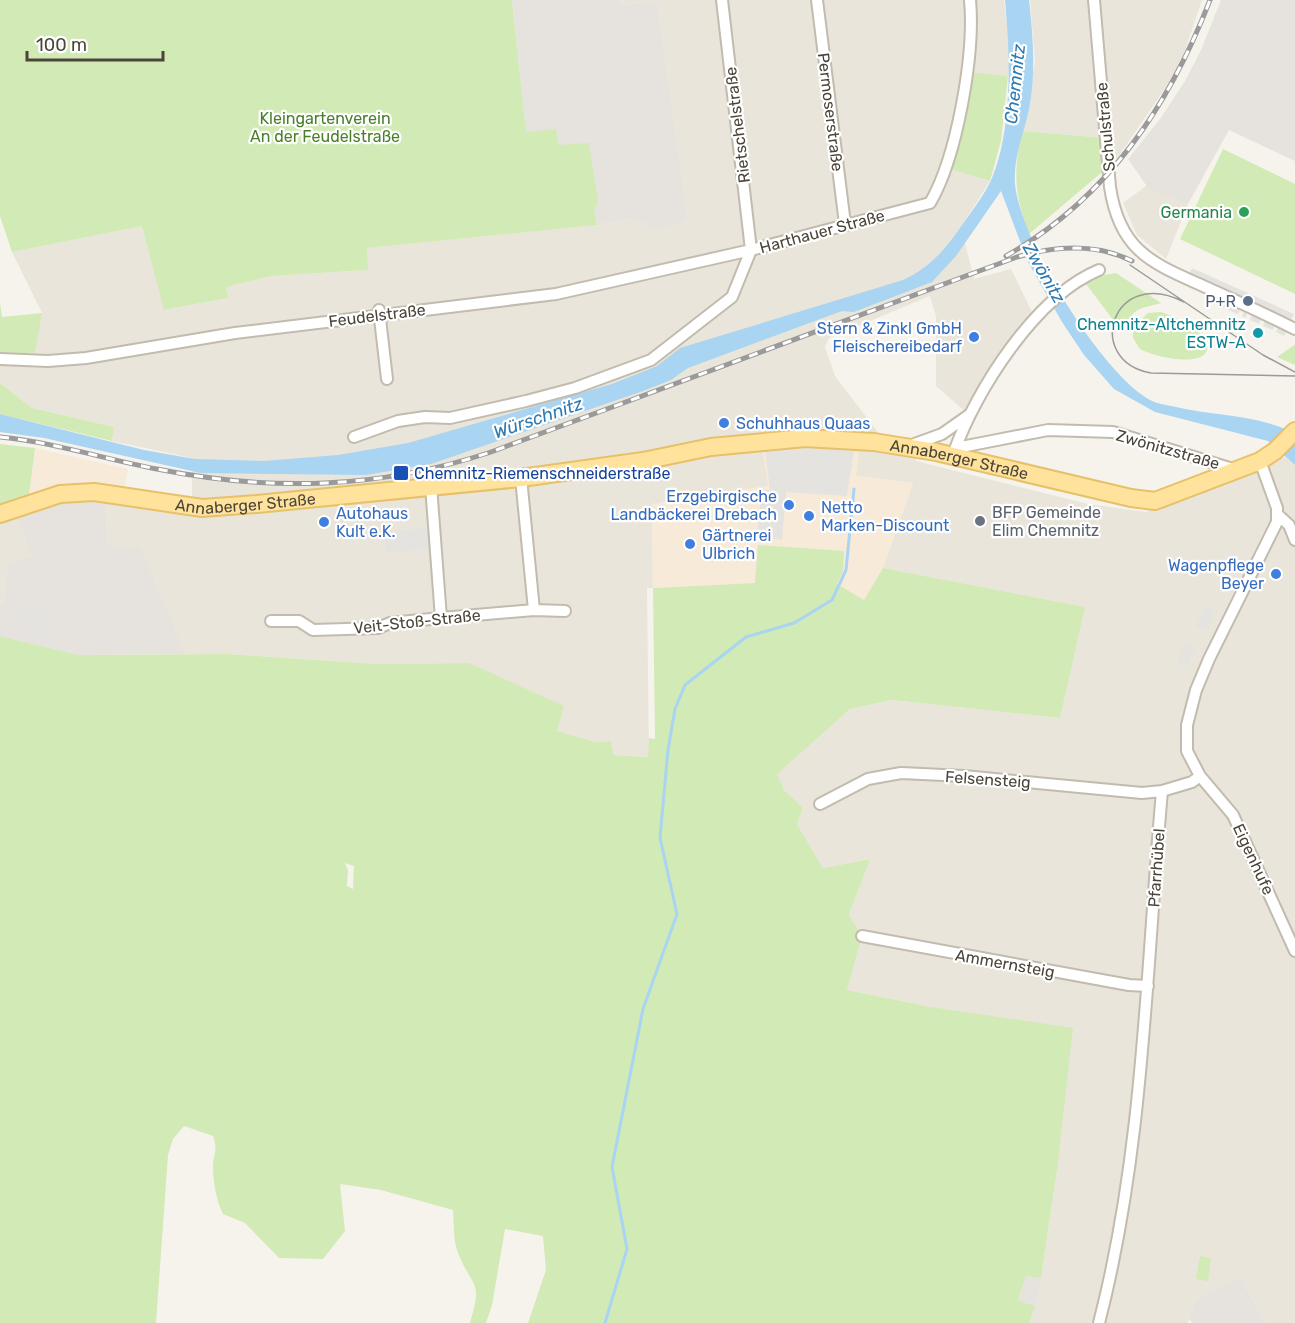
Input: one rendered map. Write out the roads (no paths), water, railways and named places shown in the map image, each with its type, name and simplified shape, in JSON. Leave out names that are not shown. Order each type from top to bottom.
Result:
[{"type":"main road","name":"Annaberger Straße","points":[[0,514],[60,494],[82,493],[202,508],[522,478],[756,441],[805,438],[874,442],[955,451],[1131,498],[1155,501],[1260,461],[1275,451],[1294,433]]},
{"type":"street","name":"Rietschelstraße","points":[[722,0],[751,250]]},
{"type":"street","name":"Permoserstraße","points":[[817,0],[845,224]]},
{"type":"street","name":"Harthauer Straße","points":[[354,437],[398,421],[425,417],[450,418],[526,401],[575,388],[651,360],[732,297],[751,250],[930,203],[940,186],[960,109],[969,48],[970,0]]},
{"type":"street","name":"Schulstraße","points":[[1094,0],[1111,196],[1117,221],[1136,248],[1148,259],[1169,272],[1295,328]]},
{"type":"street","name":"Feudelstraße","points":[[0,359],[48,361],[86,358],[217,335],[379,312],[556,294],[751,250]]},
{"type":"street","points":[[955,451],[969,415],[990,377],[1035,318],[1069,290],[1099,270]]},
{"type":"street","points":[[379,312],[387,379]]},
{"type":"street","points":[[907,447],[942,434],[969,415]]},
{"type":"street","name":"Zwönitzstraße","points":[[955,451],[1048,430],[1113,432],[1237,470]]},
{"type":"street","points":[[1260,461],[1278,515],[1289,525],[1295,540]]},
{"type":"street","points":[[522,478],[534,610]]},
{"type":"street","points":[[431,486],[441,618]]},
{"type":"street","points":[[1162,791],[1179,788],[1200,776],[1186,751],[1187,725],[1196,690],[1278,515]]},
{"type":"street","name":"Veit-Stoß-Straße","points":[[271,621],[299,621],[313,630],[378,628],[390,623],[441,618],[534,610],[565,611]]},
{"type":"street","name":"Felsensteig","points":[[820,804],[868,779],[901,773],[964,776],[1142,793],[1162,791]]},
{"type":"street","name":"Eigenhufe","points":[[1200,776],[1233,814],[1295,951]]},
{"type":"street","name":"Pfarrhübel","points":[[1099,1323],[1114,1264],[1125,1206],[1135,1131],[1149,986],[1162,791]]},
{"type":"street","name":"Ammernsteig","points":[[862,936],[1129,985],[1149,986]]},
{"type":"water","points":[[1005,0],[1029,0],[1033,41],[1031,96],[1017,155],[1015,184],[1020,208],[1031,237],[1066,302],[1109,362],[1130,385],[1150,400],[1189,410],[1257,420],[1283,428],[1295,439],[1295,465],[1268,441],[1155,412],[1114,389],[1084,355],[1062,322],[1028,262],[1001,191],[956,256],[932,282],[854,312],[842,311],[688,368],[671,380],[643,391],[431,464],[366,475],[201,473],[44,438],[0,432],[0,414],[144,450],[195,459],[264,461],[338,455],[408,443],[612,384],[657,366],[680,348],[903,280],[921,270],[942,251],[977,204],[992,178],[999,158],[1007,113],[1009,66]]},
{"type":"waterway","points":[[605,1323],[627,1249],[612,1167],[643,1009],[677,914],[660,838],[668,750],[675,709],[685,685],[746,637],[794,623],[832,600],[846,570],[854,489]]},
{"type":"tram line","points":[[1130,265],[1263,355],[1295,372]]},
{"type":"tram line","points":[[1184,302],[1159,294],[1139,296],[1124,305],[1115,319],[1113,336],[1117,352],[1130,365],[1151,373],[1295,376]]},
{"type":"railway","points":[[1006,256],[1042,233],[1075,207],[1104,178],[1130,146],[1154,113],[1175,77],[1210,0]]},
{"type":"railway","points":[[0,437],[20,439],[157,469],[242,481],[325,483],[366,480],[449,464],[491,452],[1017,257],[1046,250],[1075,248],[1104,251],[1132,261]]},
{"type":"place","name":"Germania","points":[[1244,212]]},
{"type":"place","name":"P+R","points":[[1248,301]]},
{"type":"place","name":"Chemnitz-Altchemnitz ESTW-A","points":[[1258,333]]},
{"type":"place","name":"Stern & Zinkl GmbH Fleischereibedarf","points":[[974,337]]},
{"type":"place","name":"Schuhhaus Quaas","points":[[724,423]]},
{"type":"place","name":"Chemnitz-Riemenschneiderstraße","points":[[401,473]]},
{"type":"place","name":"Erzgebirgische Landbäckerei Drebach","points":[[789,505]]},
{"type":"place","name":"Netto Marken-Discount","points":[[809,516]]},
{"type":"place","name":"BFP Gemeinde Elim Chemnitz","points":[[980,521]]},
{"type":"place","name":"Autohaus Kult e.K.","points":[[324,522]]},
{"type":"place","name":"Gärtnerei Ulbrich","points":[[690,544]]},
{"type":"place","name":"Wagenpflege Beyer","points":[[1276,574]]},
{"type":"water label","name":"Chemnitz","points":[[1015,84]]},
{"type":"water label","name":"Zwönitz","points":[[1044,273]]},
{"type":"water label","name":"Würschnitz","points":[[538,418]]},
{"type":"park label","name":"Kleingartenverein An der Feudelstraße","points":[[325,127]]}]
